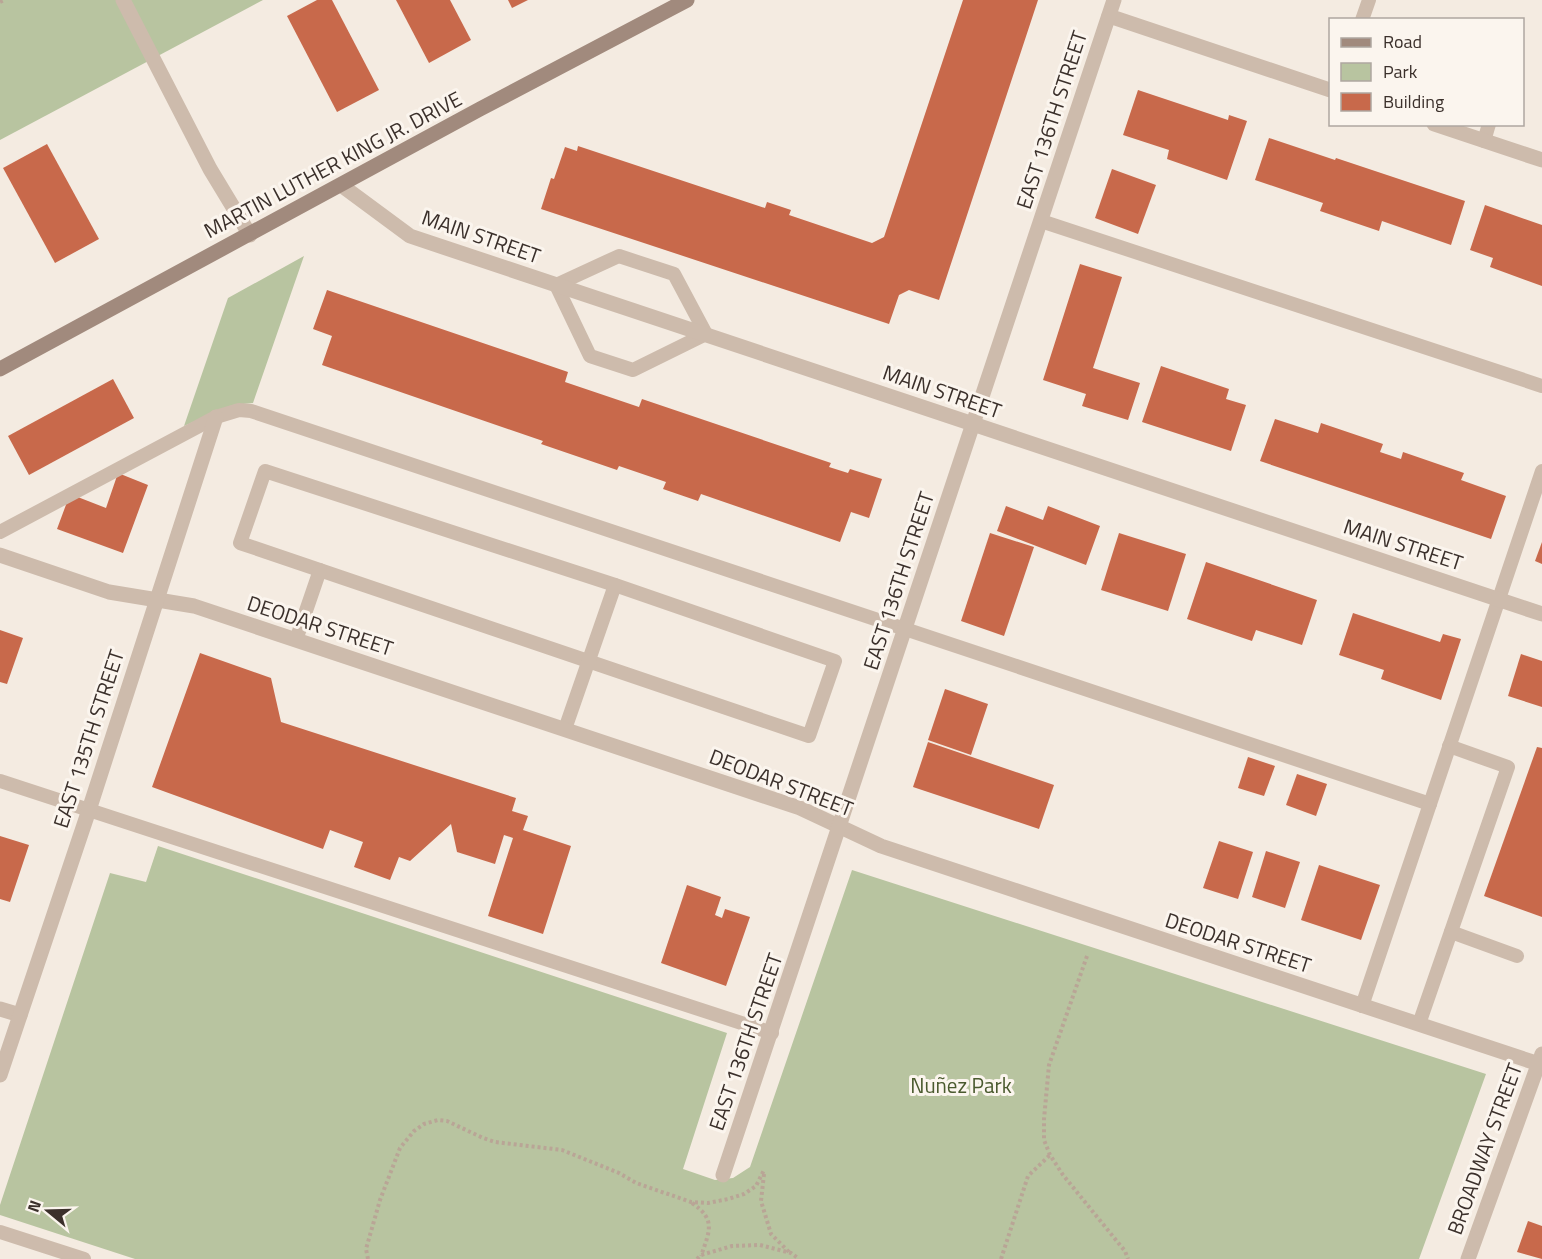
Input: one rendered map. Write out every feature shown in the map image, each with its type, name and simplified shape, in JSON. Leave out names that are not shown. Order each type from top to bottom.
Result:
[{"type":"main road","name":"MARTIN LUTHER KING JR. DRIVE","points":[[0,369],[480,109],[687,0]]},
{"type":"street","points":[[123,0],[210,169],[250,235]]},
{"type":"street","name":"EAST 136TH STREET","points":[[723,1175],[1114,0]]},
{"type":"street","points":[[1109,16],[1329,90]]},
{"type":"street","points":[[1440,126],[1542,160]]},
{"type":"street","name":"MAIN STREET","points":[[341,185],[410,236],[1542,614]]},
{"type":"street","name":"EAST 135TH STREET","points":[[0,1075],[216,417]]},
{"type":"street","name":"DEODAR STREET","points":[[0,555],[109,592],[194,606],[800,808],[881,846],[1362,1006],[1541,1061]]},
{"type":"street","points":[[0,1009],[20,1015]]},
{"type":"street","name":"BROADWAY STREET","points":[[1468,1259],[1541,1061]]},
{"type":"lane","points":[[1363,18],[1369,0]]},
{"type":"lane","points":[[1484,141],[1488,126]]},
{"type":"lane","points":[[1041,220],[1542,387]]},
{"type":"lane","points":[[619,256],[674,274],[706,334],[633,370],[590,356],[556,285],[619,256]]},
{"type":"lane","points":[[0,532],[216,417],[239,410],[251,411],[1430,804]]},
{"type":"lane","points":[[265,471],[615,585],[835,661],[809,736],[240,543],[265,471]]},
{"type":"lane","points":[[1362,1006],[1541,476]]},
{"type":"lane","points":[[296,640],[320,570]]},
{"type":"lane","points":[[565,729],[615,585]]},
{"type":"lane","points":[[1419,1024],[1508,767],[1449,746]]},
{"type":"lane","points":[[0,780],[771,1033]]},
{"type":"lane","points":[[1450,932],[1516,956]]},
{"type":"lane","points":[[0,1232],[84,1259]]},
{"type":"path","points":[[0,2],[4,0]]},
{"type":"path","points":[[1087,956],[1049,1065],[1044,1140],[1050,1155],[1074,1189],[1125,1251],[1128,1259]]},
{"type":"path","points":[[368,1259],[366,1249],[380,1200],[400,1148],[414,1131],[424,1124],[438,1120],[447,1121],[495,1142],[562,1150],[619,1173],[636,1183],[691,1202],[708,1203],[744,1194],[756,1186],[764,1170],[761,1201],[771,1234],[799,1259]]},
{"type":"path","points":[[1001,1259],[1028,1176],[1050,1155]]},
{"type":"path","points":[[691,1202],[701,1209],[710,1228],[699,1258]]},
{"type":"path","points":[[699,1258],[732,1246],[760,1245],[791,1254]]},
{"type":"green space","points":[[0,0],[263,0],[0,140]]},
{"type":"green space","points":[[304,256],[253,403],[233,405],[184,426],[228,298]]},
{"type":"green space","name":"Nuñez Park","points":[[158,846],[727,1033],[683,1169],[715,1180],[733,1178],[750,1167],[852,870],[1486,1074],[1419,1259],[135,1259],[0,1215],[0,1205],[110,873],[146,882]]},
{"type":"building","points":[[317,0],[332,0],[379,90],[337,112],[287,16]]},
{"type":"building","points":[[396,0],[450,0],[471,40],[429,63]]},
{"type":"building","points":[[508,0],[528,0],[512,8]]},
{"type":"building","points":[[963,0],[1038,0],[939,300],[909,290],[899,295],[889,324],[541,209],[551,178],[554,179],[565,147],[577,151],[578,146],[765,208],[767,202],[791,210],[789,215],[872,243],[884,237]]},
{"type":"building","points":[[1138,90],[1228,120],[1229,115],[1247,121],[1227,180],[1167,159],[1169,150],[1123,135]]},
{"type":"building","points":[[1269,138],[1465,201],[1451,245],[1382,221],[1379,231],[1320,211],[1323,203],[1255,180]]},
{"type":"building","points":[[47,144],[99,239],[55,263],[3,168]]},
{"type":"building","points":[[1112,169],[1156,185],[1138,234],[1095,218]]},
{"type":"building","points":[[1485,205],[1542,225],[1542,286],[1490,267],[1493,258],[1470,250]]},
{"type":"building","points":[[1080,264],[1122,277],[1093,368],[1140,383],[1128,420],[1082,406],[1086,394],[1043,380]]},
{"type":"building","points":[[327,290],[568,372],[565,382],[639,407],[642,399],[831,463],[829,467],[848,473],[850,469],[882,479],[869,518],[851,512],[840,542],[701,494],[698,501],[663,489],[666,482],[619,466],[617,470],[541,444],[543,441],[322,365],[332,336],[313,329]]},
{"type":"building","points":[[1161,366],[1229,389],[1226,399],[1246,405],[1231,451],[1142,422]]},
{"type":"building","points":[[113,379],[134,418],[29,475],[8,436]]},
{"type":"building","points":[[1275,419],[1318,433],[1321,423],[1383,444],[1380,452],[1401,459],[1403,452],[1464,473],[1461,480],[1506,496],[1491,539],[1260,461]]},
{"type":"building","points":[[118,473],[148,485],[123,553],[57,529],[70,494],[106,508]]},
{"type":"building","points":[[1006,506],[1043,520],[1048,506],[1100,526],[1086,565],[997,531]]},
{"type":"building","points":[[990,533],[1034,547],[1004,636],[961,621]]},
{"type":"building","points":[[1119,533],[1186,554],[1168,611],[1101,590]]},
{"type":"building","points":[[1542,542],[1542,564],[1535,561]]},
{"type":"building","points":[[1206,562],[1317,600],[1302,645],[1256,630],[1252,641],[1187,619]]},
{"type":"building","points":[[1353,613],[1440,642],[1443,634],[1461,639],[1441,700],[1381,679],[1384,670],[1339,655]]},
{"type":"building","points":[[0,630],[23,638],[7,684],[0,682]]},
{"type":"building","points":[[200,653],[271,678],[281,722],[516,798],[512,811],[528,816],[523,830],[571,846],[543,934],[488,916],[513,838],[504,835],[495,864],[457,852],[451,824],[410,861],[399,857],[390,880],[354,867],[363,842],[330,830],[323,849],[152,787]]},
{"type":"building","points":[[1521,654],[1542,661],[1542,707],[1508,696]]},
{"type":"building","points":[[945,689],[988,704],[971,755],[928,740]]},
{"type":"building","points":[[928,742],[1054,785],[1039,829],[913,787]]},
{"type":"building","points":[[1537,747],[1542,748],[1542,917],[1484,896]]},
{"type":"building","points":[[1248,757],[1275,766],[1264,796],[1238,788]]},
{"type":"building","points":[[1297,774],[1327,784],[1316,816],[1286,805]]},
{"type":"building","points":[[0,836],[29,845],[10,902],[0,899]]},
{"type":"building","points":[[1219,841],[1253,852],[1238,899],[1203,888]]},
{"type":"building","points":[[1266,851],[1300,862],[1285,908],[1252,897]]},
{"type":"building","points":[[1319,865],[1380,885],[1361,940],[1301,920]]},
{"type":"building","points":[[687,885],[721,897],[715,915],[722,918],[725,909],[750,917],[726,986],[661,963]]},
{"type":"building","points":[[1528,1221],[1542,1226],[1542,1259],[1517,1252]]}]
